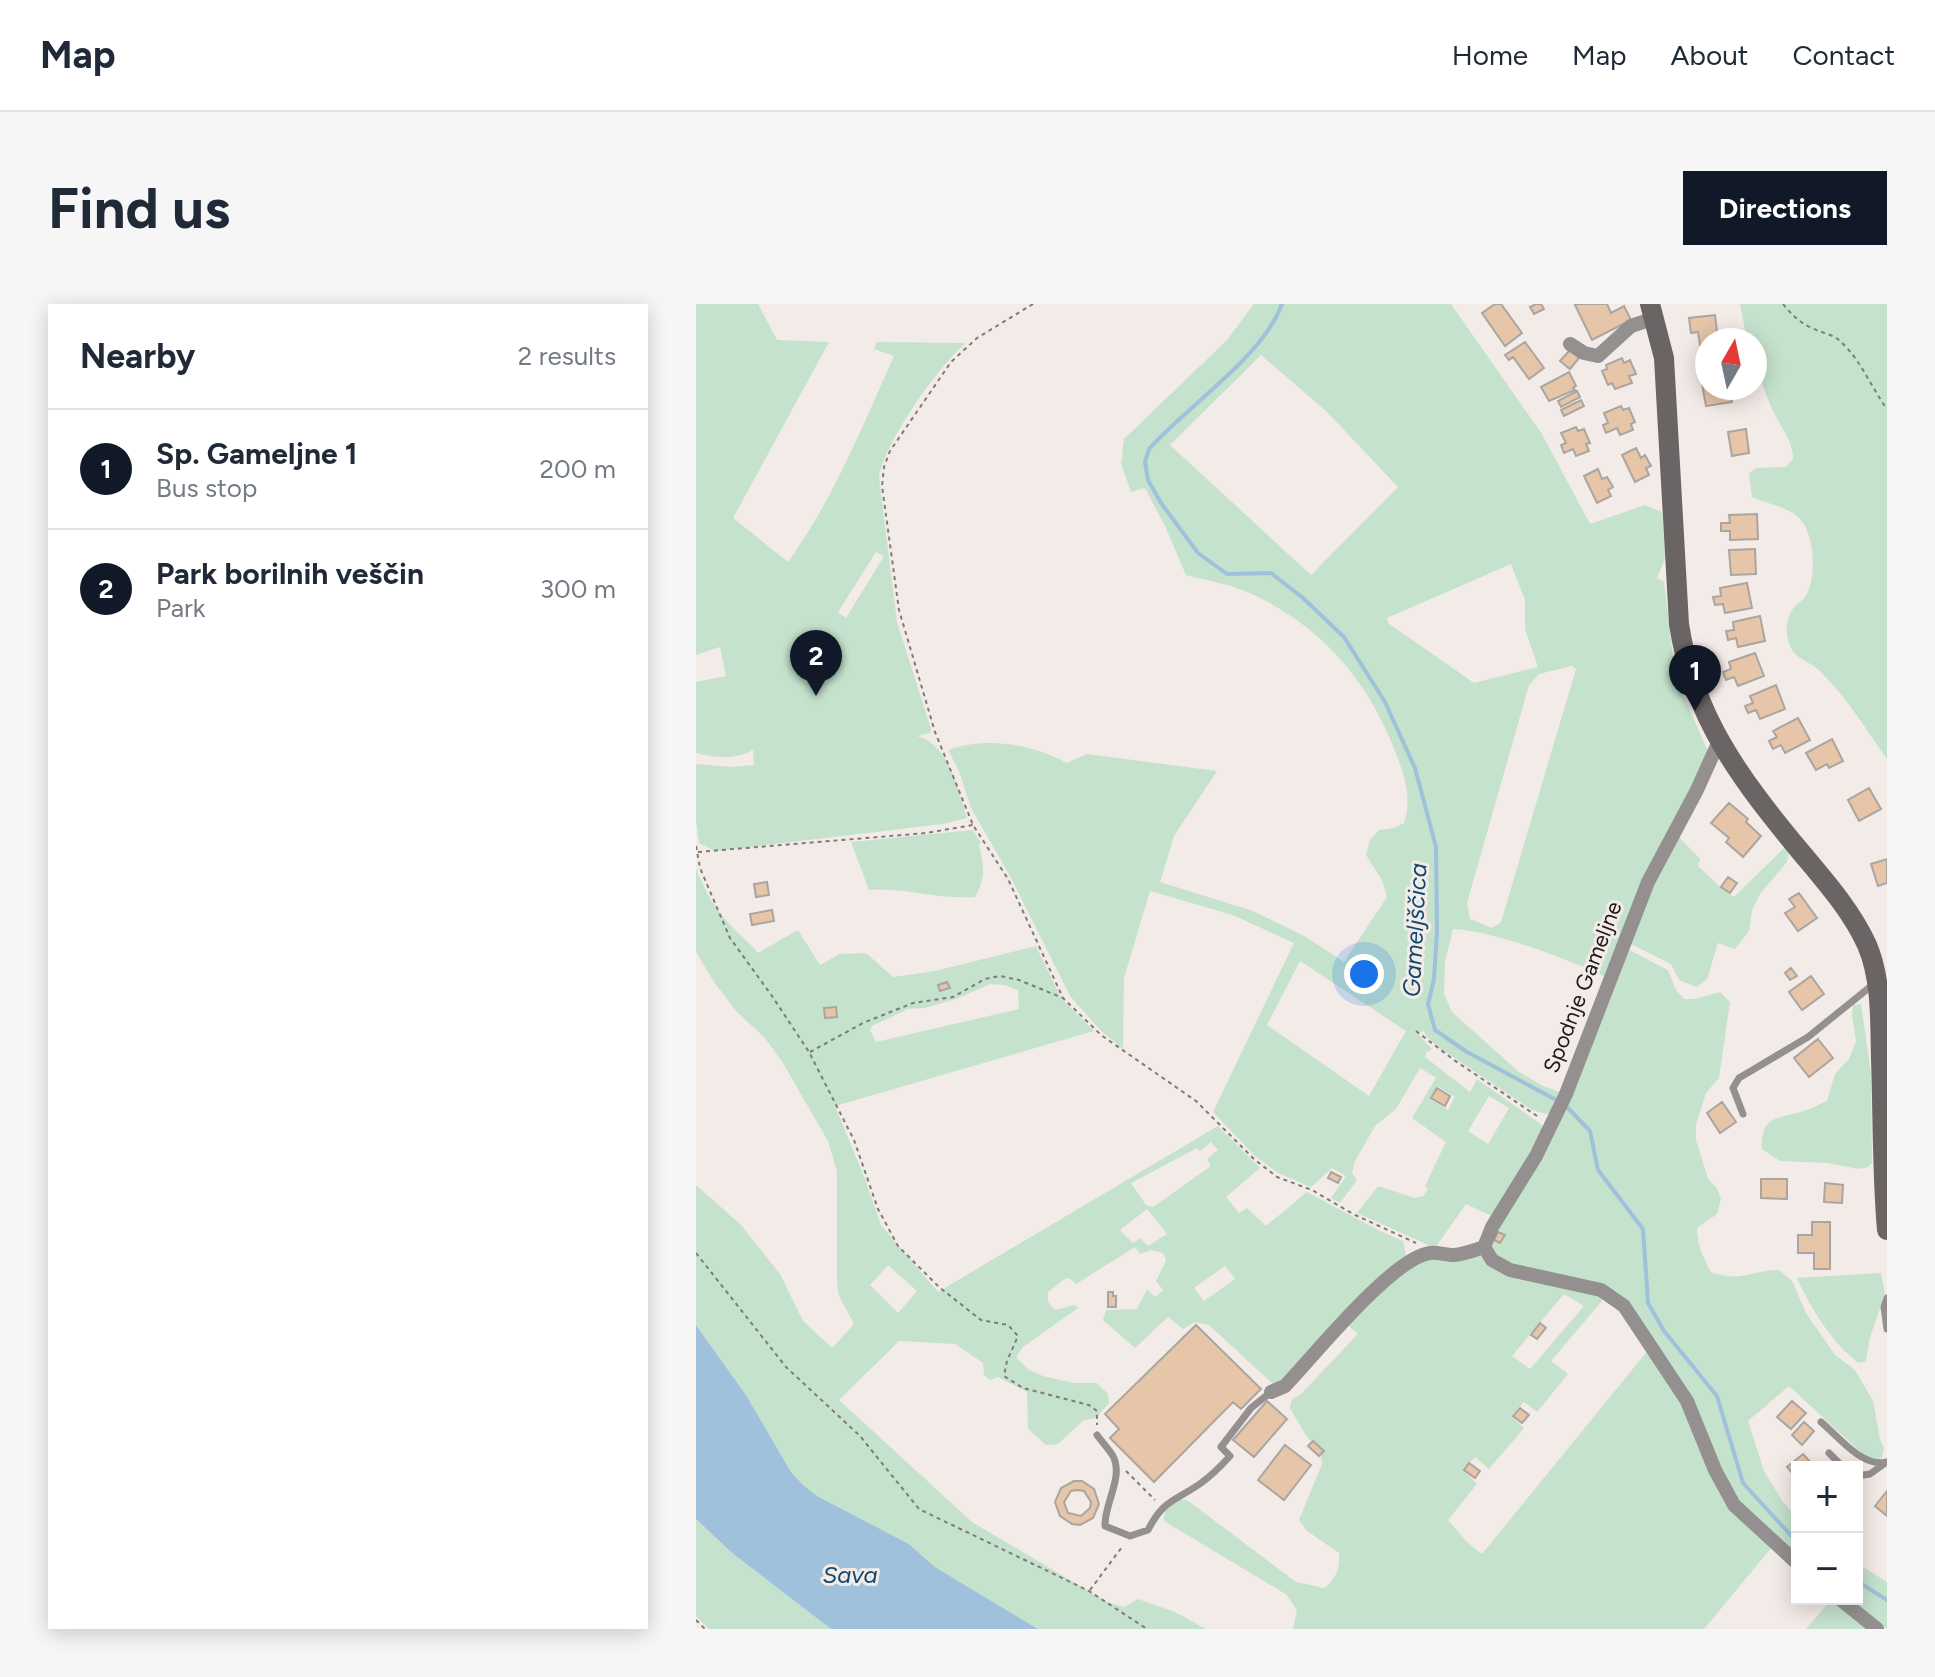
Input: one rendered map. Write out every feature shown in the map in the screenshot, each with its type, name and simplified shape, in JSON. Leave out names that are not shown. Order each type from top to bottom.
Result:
[{"type":"street","points":[[1570,344],[1593,357],[1598,356],[1653,311],[1666,381],[1681,636],[1699,697],[1737,772],[1832,889],[1854,921],[1874,962],[1887,1230]]},
{"type":"street","name":"Spodnje Gameljne","points":[[1484,1247],[1492,1227],[1536,1156],[1554,1120],[1648,882],[1719,741]]},
{"type":"street","points":[[1271,1392],[1285,1386],[1367,1298],[1416,1258],[1431,1252],[1457,1255],[1484,1247],[1492,1260],[1510,1270],[1601,1290],[1624,1306],[1687,1401],[1715,1470],[1734,1505],[1791,1557]]},
{"type":"street","points":[[1847,1605],[1877,1629]]},
{"type":"lane","points":[[1743,1114],[1733,1088],[1739,1078],[1808,1037],[1877,982]]},
{"type":"lane","points":[[1887,1298],[1884,1307],[1887,1329]]},
{"type":"lane","points":[[1097,1435],[1115,1458],[1116,1475],[1105,1526],[1130,1536],[1148,1530],[1162,1507],[1206,1480],[1230,1456],[1221,1447],[1251,1408],[1271,1392]]},
{"type":"lane","points":[[1821,1422],[1866,1460],[1876,1464],[1886,1462]]},
{"type":"lane","points":[[1829,1453],[1837,1461]]},
{"type":"lane","points":[[1863,1475],[1870,1474],[1886,1462]]},
{"type":"path","points":[[1033,304],[963,348],[915,411],[890,451],[884,467],[882,486],[899,610],[935,732],[973,825],[1008,879],[1063,998],[1101,1035],[1196,1101],[1254,1159],[1277,1177],[1321,1195],[1431,1252]]},
{"type":"path","points":[[1783,304],[1802,323],[1838,338],[1855,356],[1872,390],[1887,409]]},
{"type":"path","points":[[697,853],[926,833],[973,825]]},
{"type":"path","points":[[696,846],[700,868],[730,938],[809,1052],[854,1140],[878,1209],[898,1246],[939,1287],[981,1320],[1008,1325],[1018,1336],[1004,1376],[1023,1388],[1089,1405],[1097,1411],[1097,1435]]},
{"type":"path","points":[[809,1052],[874,1018],[913,1003],[953,997],[985,979],[1000,976],[1019,980],[1063,998]]},
{"type":"path","points":[[1416,1031],[1454,1060],[1554,1120]]},
{"type":"path","points":[[696,1253],[786,1367],[860,1436],[919,1509],[1089,1591],[1147,1629]]},
{"type":"path","points":[[1115,1458],[1162,1507]]},
{"type":"path","points":[[1089,1591],[1130,1536]]},
{"type":"path","points":[[696,1620],[705,1629]]},
{"type":"green space","points":[[696,304],[758,304],[777,340],[829,342],[733,518],[788,562],[833,488],[894,356],[874,349],[877,342],[966,343],[941,369],[914,406],[891,445],[879,477],[897,622],[931,729],[930,733],[917,736],[937,748],[945,758],[956,781],[967,818],[943,824],[715,851],[699,843],[696,764],[754,765],[753,750],[725,757],[696,753],[696,682],[726,676],[720,647],[696,655]],"holes":[[[876,552],[884,556],[846,618],[838,612]]]},
{"type":"green space","points":[[1254,304],[1451,304],[1542,434],[1590,524],[1645,505],[1662,512],[1665,558],[1657,578],[1664,582],[1674,665],[1682,693],[1707,749],[1707,758],[1608,978],[1511,941],[1453,929],[1445,962],[1444,994],[1452,1012],[1519,1072],[1563,1093],[1550,1115],[1532,1110],[1438,1047],[1424,1031],[1417,1033],[1432,1049],[1425,1057],[1470,1092],[1477,1079],[1542,1125],[1543,1129],[1494,1217],[1466,1204],[1435,1248],[1357,1213],[1378,1186],[1415,1198],[1423,1196],[1428,1189],[1425,1186],[1446,1142],[1412,1118],[1436,1078],[1420,1068],[1396,1109],[1375,1126],[1355,1161],[1352,1173],[1357,1180],[1340,1203],[1331,1198],[1346,1176],[1332,1168],[1311,1187],[1278,1173],[1255,1156],[1213,1112],[1294,943],[1233,915],[1150,891],[1124,978],[1123,1049],[1100,1030],[1070,996],[1010,876],[971,808],[959,771],[948,750],[977,743],[1008,744],[1039,751],[1067,763],[1087,754],[1217,771],[1174,836],[1160,882],[1253,911],[1306,937],[1344,962],[1387,897],[1382,880],[1366,855],[1370,840],[1379,830],[1404,823],[1407,813],[1407,794],[1393,746],[1370,699],[1355,678],[1339,658],[1301,623],[1248,592],[1186,575],[1145,488],[1131,492],[1121,464],[1124,439],[1227,340]],"holes":[[[1261,355],[1327,412],[1398,487],[1311,575],[1170,445]],[[1511,564],[1525,600],[1525,629],[1538,667],[1474,683],[1388,623],[1387,618]],[[1572,666],[1576,669],[1501,922],[1492,928],[1470,919],[1467,903],[1529,685],[1539,674]],[[1300,961],[1406,1031],[1369,1096],[1267,1025]],[[1437,1086],[1455,1097],[1448,1110],[1430,1098]],[[1489,1096],[1509,1108],[1488,1144],[1468,1131]]]},
{"type":"green space","points":[[1740,304],[1887,304],[1887,759],[1839,692],[1789,645],[1787,627],[1790,615],[1809,589],[1813,569],[1812,547],[1801,520],[1785,509],[1752,497],[1749,473],[1756,468],[1786,467],[1793,459],[1793,453],[1767,396],[1767,328],[1745,328]]},
{"type":"green space","points":[[973,830],[981,843],[983,866],[981,884],[975,897],[869,890],[851,842]]},
{"type":"green space","points":[[1678,836],[1700,859],[1698,866],[1734,897],[1784,848],[1789,851],[1787,862],[1760,894],[1752,910],[1749,931],[1735,949],[1718,943],[1707,979],[1697,987],[1679,980],[1671,964],[1631,944],[1653,883]]},
{"type":"green space","points":[[696,868],[717,909],[758,953],[798,930],[820,965],[840,954],[866,953],[893,977],[935,971],[1036,946],[1061,998],[1094,1031],[835,1106],[881,1225],[938,1292],[1218,1126],[1260,1168],[1226,1197],[1239,1213],[1247,1208],[1266,1226],[1307,1192],[1403,1241],[1407,1260],[1275,1386],[1209,1325],[1195,1322],[1183,1329],[1168,1317],[1135,1348],[1103,1320],[1106,1310],[1137,1309],[1147,1289],[1155,1297],[1163,1290],[1156,1281],[1166,1261],[1163,1253],[1151,1250],[1140,1254],[1135,1247],[1076,1284],[1069,1278],[1064,1279],[1048,1292],[1048,1302],[1055,1310],[1074,1305],[1078,1308],[1023,1347],[1016,1357],[1029,1370],[1043,1376],[1074,1383],[1097,1383],[1108,1394],[1109,1403],[1096,1418],[1084,1420],[1058,1444],[1046,1445],[1028,1429],[1027,1392],[998,1377],[990,1380],[984,1375],[983,1363],[955,1344],[899,1341],[839,1400],[972,1522],[1107,1602],[1124,1607],[1138,1599],[1175,1612],[1206,1629],[1038,1629],[935,1567],[909,1544],[817,1496],[791,1472],[746,1395],[696,1325],[696,1185],[741,1225],[780,1274],[803,1321],[832,1348],[854,1324],[839,1296],[837,1283],[837,1171],[828,1141],[783,1063],[765,1038],[737,1012],[696,952]],"holes":[[[990,984],[1005,985],[1018,990],[1019,1009],[876,1042],[870,1030],[872,1026],[908,1009],[925,1008]],[[1211,1142],[1218,1150],[1207,1159],[1211,1166],[1153,1207],[1146,1205],[1131,1183],[1197,1148],[1200,1151]],[[1147,1209],[1167,1234],[1148,1246],[1140,1238],[1133,1243],[1120,1230]],[[888,1265],[917,1291],[898,1313],[870,1285]],[[1225,1266],[1235,1279],[1204,1301],[1194,1288]]]},
{"type":"green space","points":[[1629,950],[1668,970],[1676,990],[1684,999],[1720,992],[1730,1002],[1719,1078],[1706,1093],[1696,1124],[1696,1140],[1708,1179],[1717,1188],[1721,1199],[1717,1214],[1697,1228],[1701,1251],[1711,1272],[1738,1276],[1779,1270],[1792,1281],[1806,1313],[1835,1355],[1855,1370],[1873,1401],[1884,1448],[1882,1458],[1867,1458],[1789,1386],[1748,1421],[1764,1471],[1791,1511],[1791,1552],[1736,1502],[1622,1298],[1507,1262],[1491,1251],[1491,1240]]},
{"type":"green space","points":[[1861,1004],[1871,1073],[1872,1163],[1859,1169],[1828,1163],[1780,1161],[1762,1149],[1766,1126],[1775,1119],[1827,1101],[1835,1074],[1849,1059],[1856,1041],[1853,1005]]},
{"type":"green space","points":[[1480,1256],[1496,1268],[1606,1296],[1551,1361],[1568,1374],[1537,1412],[1524,1402],[1511,1416],[1524,1428],[1489,1469],[1475,1457],[1463,1470],[1477,1484],[1448,1520],[1482,1554],[1649,1349],[1683,1403],[1715,1482],[1772,1547],[1704,1629],[1293,1629],[1297,1610],[1287,1595],[1164,1521],[1165,1506],[1172,1499],[1187,1500],[1296,1582],[1324,1588],[1328,1585],[1336,1573],[1339,1553],[1307,1531],[1299,1520],[1322,1464],[1320,1449],[1307,1437],[1290,1408],[1292,1399],[1300,1395],[1358,1334],[1349,1326],[1403,1271],[1424,1261],[1444,1257]],"holes":[[[1564,1294],[1584,1306],[1530,1369],[1512,1356]]]},
{"type":"green space","points":[[1881,1273],[1885,1294],[1870,1337],[1866,1361],[1858,1363],[1823,1324],[1797,1278]]},
{"type":"green space","points":[[696,1519],[732,1553],[831,1629],[709,1629],[696,1616]]},
{"type":"green space","points":[[1863,1567],[1887,1582],[1887,1629],[1854,1605],[1863,1605]]},
{"type":"green space","points":[[1827,1605],[1839,1605],[1869,1629],[1806,1629]]},
{"type":"water","name":"Sava","points":[[696,1325],[746,1395],[791,1472],[803,1485],[817,1496],[909,1544],[935,1567],[1038,1629],[831,1629],[732,1553],[696,1519]]},
{"type":"building","points":[[1495,304],[1501,304],[1522,333],[1505,346],[1482,313]]},
{"type":"building","points":[[1541,304],[1544,309],[1534,314],[1530,307]]},
{"type":"building","points":[[1577,304],[1607,304],[1611,313],[1624,306],[1631,320],[1592,340]]},
{"type":"building","points":[[1715,315],[1717,328],[1695,328],[1695,332],[1691,333],[1689,318]]},
{"type":"building","points":[[1525,342],[1544,368],[1529,379],[1513,357],[1509,360],[1505,355]]},
{"type":"building","points":[[1570,350],[1579,358],[1570,369],[1560,361]]},
{"type":"building","points":[[1622,358],[1624,363],[1630,360],[1636,374],[1629,376],[1632,383],[1615,389],[1612,383],[1608,385],[1602,371],[1607,369],[1606,365]]},
{"type":"building","points":[[1569,372],[1575,390],[1549,401],[1541,387]]},
{"type":"building","points":[[1577,391],[1580,397],[1561,407],[1558,401]]},
{"type":"building","points":[[1581,400],[1584,406],[1564,416],[1561,410]]},
{"type":"building","points":[[1705,400],[1732,400],[1732,402],[1706,406]]},
{"type":"building","points":[[1621,406],[1623,410],[1629,408],[1635,422],[1631,424],[1633,430],[1620,435],[1617,428],[1606,433],[1603,425],[1608,423],[1604,413]]},
{"type":"building","points":[[1576,427],[1578,431],[1584,429],[1590,443],[1586,444],[1589,451],[1576,456],[1573,449],[1564,453],[1561,445],[1566,443],[1561,433]]},
{"type":"building","points":[[1746,429],[1749,453],[1732,456],[1728,432]]},
{"type":"building","points":[[1636,448],[1641,458],[1645,455],[1651,466],[1646,468],[1649,475],[1635,482],[1622,455]]},
{"type":"building","points":[[1598,469],[1602,479],[1607,477],[1613,487],[1608,490],[1611,496],[1597,503],[1584,476]]},
{"type":"building","points":[[1757,514],[1758,539],[1730,540],[1730,531],[1721,531],[1721,523],[1730,523],[1729,515]]},
{"type":"building","points":[[1755,549],[1756,574],[1731,575],[1729,550]]},
{"type":"building","points":[[1747,583],[1752,608],[1725,613],[1723,604],[1715,605],[1713,597],[1721,596],[1720,588]]},
{"type":"building","points":[[1760,616],[1765,641],[1738,647],[1736,638],[1728,640],[1726,631],[1734,630],[1733,622]]},
{"type":"building","points":[[1755,653],[1764,676],[1738,686],[1734,677],[1726,680],[1723,672],[1731,669],[1729,662]]},
{"type":"building","points":[[1776,685],[1785,709],[1760,719],[1756,710],[1748,713],[1745,706],[1753,703],[1750,696]]},
{"type":"building","points":[[1798,718],[1810,740],[1785,753],[1781,745],[1773,749],[1769,741],[1777,737],[1773,731]]},
{"type":"building","points":[[1832,739],[1843,761],[1816,770],[1806,753]]},
{"type":"building","points":[[1869,788],[1881,809],[1859,821],[1848,800]]},
{"type":"building","points":[[1729,803],[1748,819],[1746,822],[1761,836],[1743,857],[1726,842],[1729,838],[1711,823]]},
{"type":"building","points":[[1887,859],[1887,883],[1878,886],[1871,864]]},
{"type":"building","points":[[1728,877],[1737,883],[1730,893],[1721,887]]},
{"type":"building","points":[[767,882],[769,895],[756,897],[754,884]]},
{"type":"building","points":[[1799,893],[1817,918],[1798,931],[1785,913],[1795,907],[1789,899]]},
{"type":"building","points":[[772,910],[774,921],[752,925],[750,914]]},
{"type":"building","points":[[1791,968],[1797,976],[1790,980],[1785,973]]},
{"type":"building","points":[[1811,976],[1824,994],[1802,1010],[1789,992]]},
{"type":"building","points":[[947,982],[950,988],[940,991],[938,985]]},
{"type":"building","points":[[836,1007],[837,1017],[825,1018],[824,1008]]},
{"type":"building","points":[[1818,1039],[1833,1058],[1809,1077],[1794,1058]]},
{"type":"building","points":[[1437,1088],[1450,1096],[1445,1106],[1431,1098]]},
{"type":"building","points":[[1722,1102],[1736,1122],[1720,1133],[1707,1113]]},
{"type":"building","points":[[1331,1172],[1341,1177],[1338,1183],[1328,1178]]},
{"type":"building","points":[[1761,1179],[1787,1179],[1787,1199],[1761,1198]]},
{"type":"building","points":[[1825,1183],[1843,1185],[1842,1203],[1824,1202]]},
{"type":"building","points":[[1812,1222],[1830,1222],[1830,1269],[1814,1269],[1814,1253],[1798,1253],[1798,1235],[1812,1235]]},
{"type":"building","points":[[1498,1232],[1505,1235],[1500,1243],[1494,1240]]},
{"type":"building","points":[[1108,1292],[1116,1296],[1116,1307],[1108,1307]]},
{"type":"building","points":[[1540,1323],[1546,1328],[1537,1339],[1531,1335]]},
{"type":"building","points":[[1196,1325],[1261,1389],[1241,1409],[1233,1402],[1154,1482],[1110,1438],[1119,1429],[1105,1414]]},
{"type":"building","points":[[1267,1401],[1287,1419],[1254,1457],[1233,1440]]},
{"type":"building","points":[[1792,1401],[1806,1413],[1791,1429],[1777,1417]]},
{"type":"building","points":[[1520,1408],[1529,1415],[1522,1423],[1513,1416]]},
{"type":"building","points":[[1804,1422],[1814,1431],[1802,1445],[1792,1435]]},
{"type":"building","points":[[1313,1441],[1324,1451],[1319,1456],[1308,1446]]},
{"type":"building","points":[[1285,1445],[1311,1465],[1284,1500],[1258,1480]]},
{"type":"building","points":[[1803,1454],[1809,1461],[1794,1461]]},
{"type":"building","points":[[1469,1463],[1480,1471],[1475,1478],[1464,1470]]},
{"type":"building","points":[[1074,1481],[1082,1481],[1094,1489],[1099,1504],[1093,1518],[1080,1525],[1060,1516],[1055,1502],[1061,1488]],"holes":[[[1071,1491],[1084,1491],[1091,1502],[1090,1508],[1081,1516],[1068,1513],[1064,1502]]]},
{"type":"building","points":[[1887,1491],[1887,1516],[1875,1506]]},
{"type":"waterway","name":"Gameljščica","points":[[1282,304],[1272,324],[1241,362],[1149,449],[1145,462],[1148,480],[1198,553],[1227,574],[1271,573],[1344,637],[1385,702],[1415,768],[1436,847],[1437,931],[1434,979],[1428,1004],[1435,1030],[1467,1052],[1558,1101]]},
{"type":"waterway","name":"Gameljščica","points":[[1565,1105],[1590,1131],[1598,1170],[1643,1229],[1648,1303],[1664,1331],[1717,1396],[1743,1483],[1791,1535]]},
{"type":"waterway","name":"Gameljščica","points":[[1863,1585],[1887,1600]]},
{"type":"place","name":"Park borilnih veščin","points":[[816,696]]},
{"type":"place","name":"Sp. Gameljne 1","points":[[1695,711]]}]
